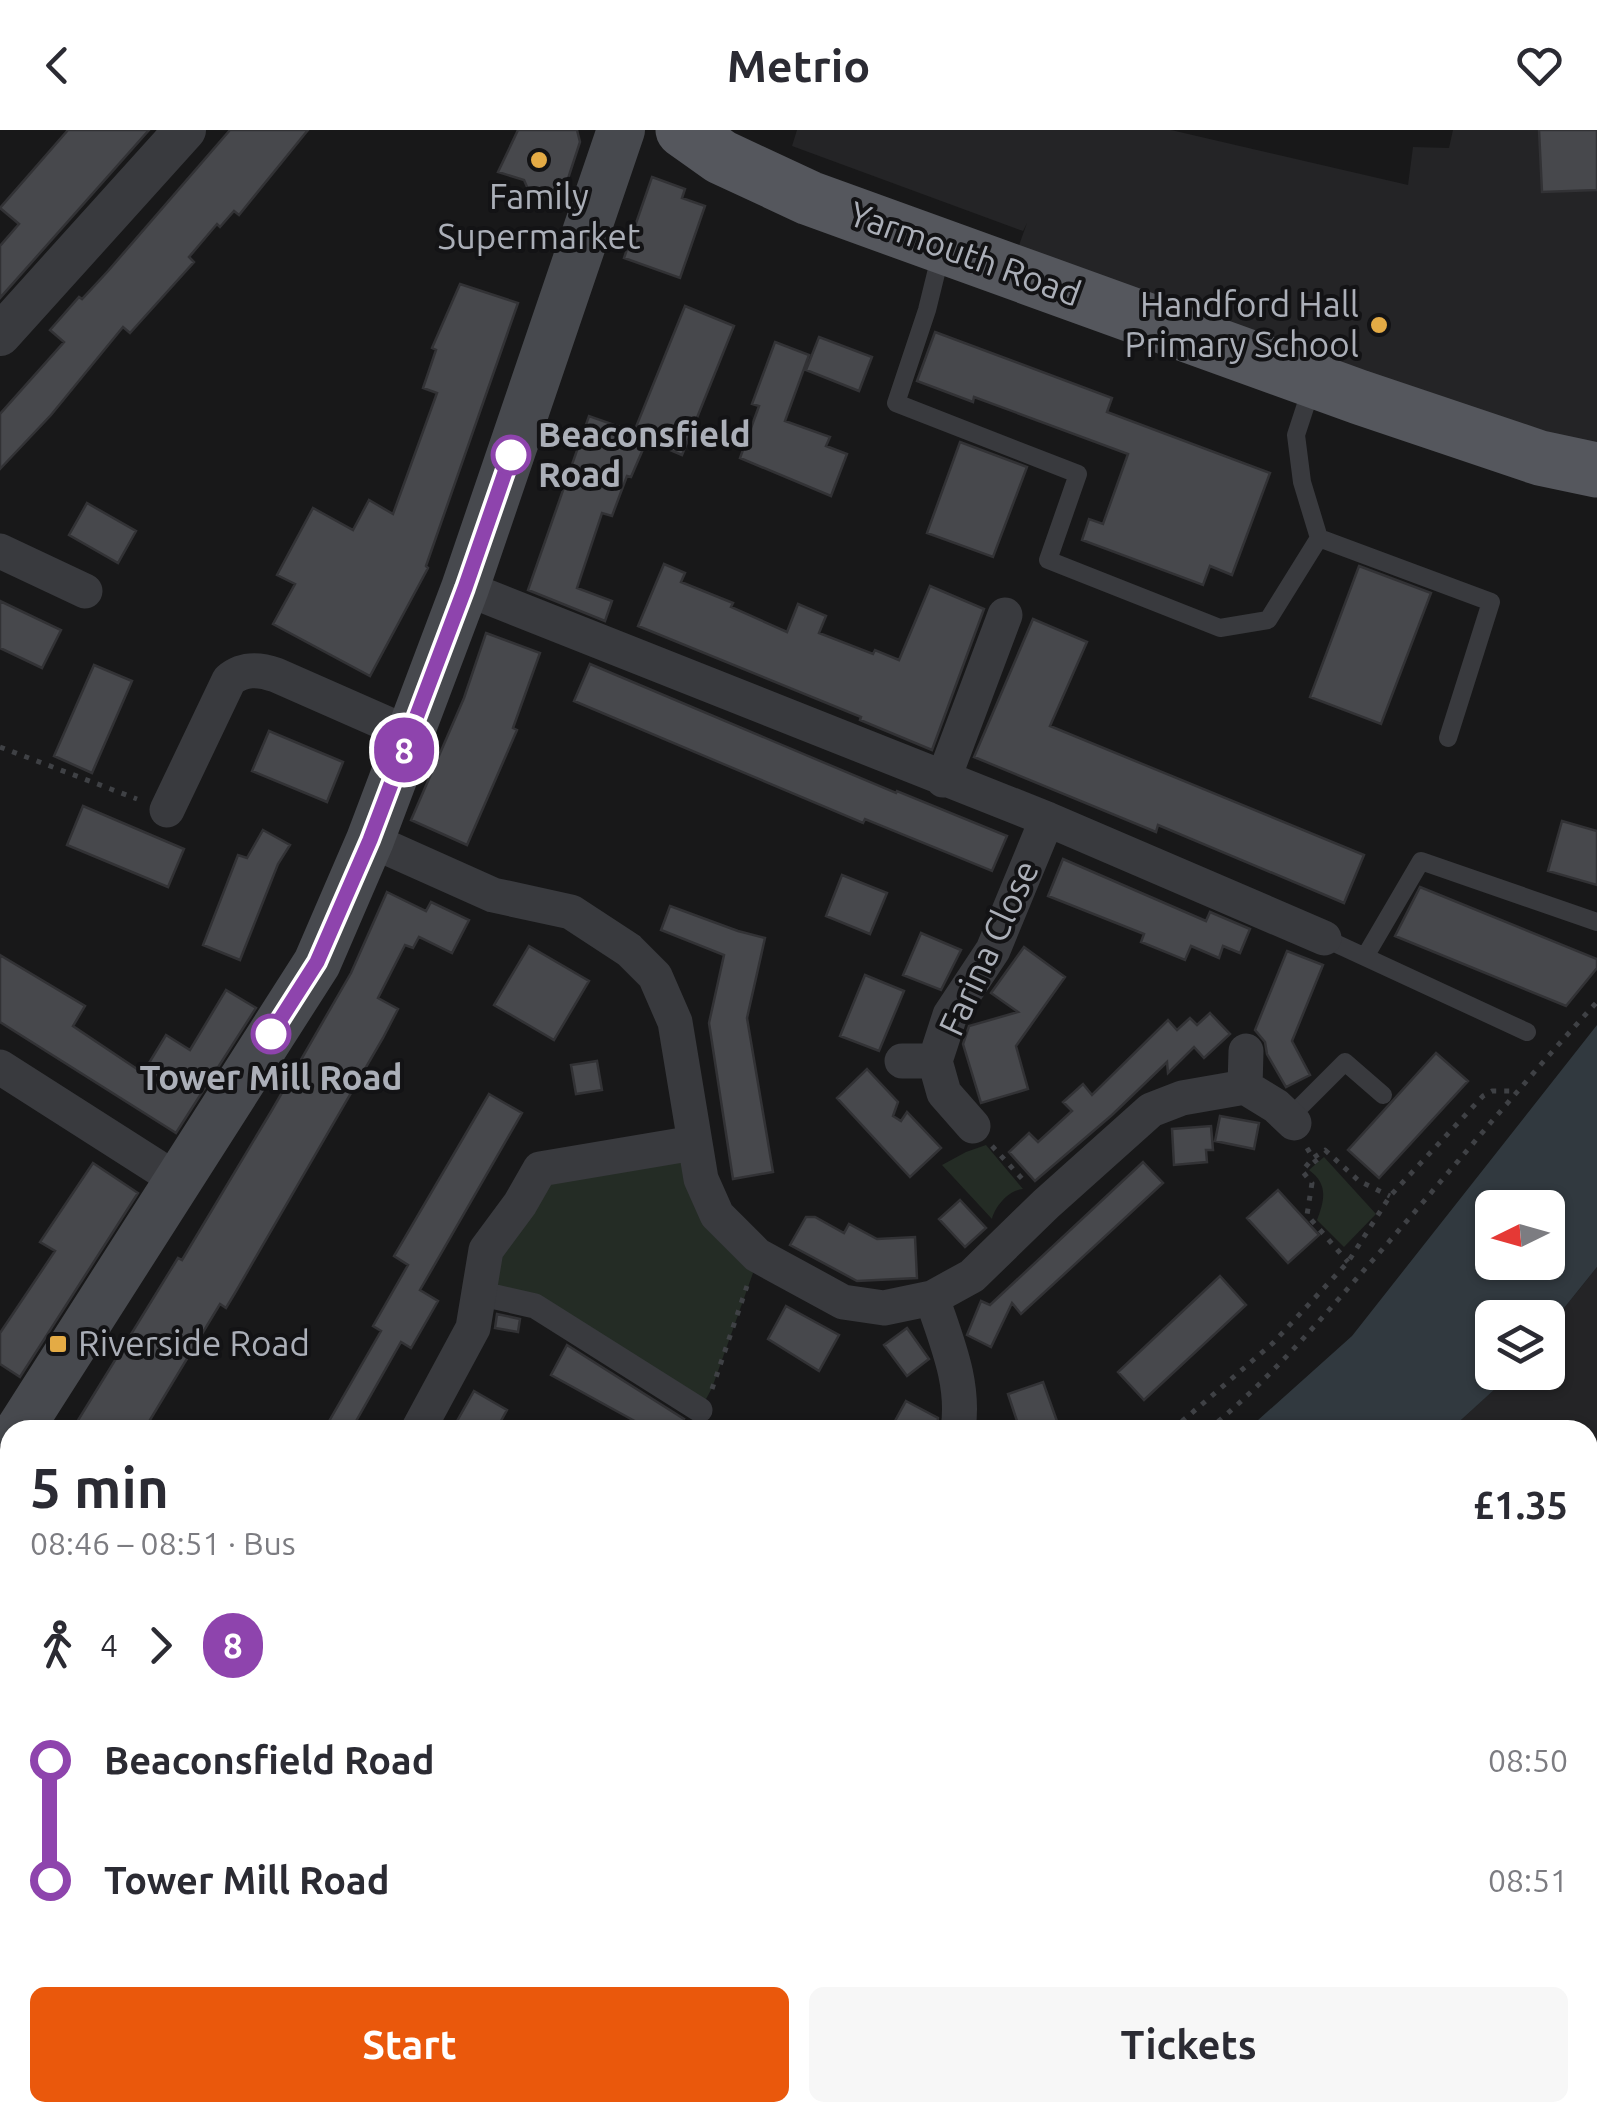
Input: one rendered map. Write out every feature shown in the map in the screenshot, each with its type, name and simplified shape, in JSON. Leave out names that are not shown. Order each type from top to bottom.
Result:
[{"type":"main road","points":[[16,1420],[317,962],[370,840],[465,588],[621,130]]},
{"type":"main road","name":"Yarmouth Road","points":[[683,130],[722,158],[809,198],[1314,380],[1540,458],[1597,470]]},
{"type":"street","points":[[0,334],[185,130]]},
{"type":"street","points":[[0,550],[86,591]]},
{"type":"street","points":[[465,588],[942,780],[1047,818],[1324,938]]},
{"type":"street","points":[[942,780],[1005,615]]},
{"type":"street","points":[[167,810],[228,680],[239,673],[269,672],[410,734]]},
{"type":"street","name":"Farina Close","points":[[973,1126],[919,1061],[993,950],[1047,818]]},
{"type":"street","points":[[370,840],[492,895],[571,912],[629,950],[655,976],[675,1022],[701,1179],[718,1215],[757,1255],[843,1302],[863,1307],[904,1306],[932,1298],[972,1276],[1152,1110],[1182,1098],[1245,1087],[1292,1121]]},
{"type":"street","points":[[1245,1087],[1246,1051]]},
{"type":"street","points":[[0,1068],[177,1180]]},
{"type":"street","points":[[423,1420],[473,1328],[486,1250],[540,1169],[694,1143]]},
{"type":"street","points":[[478,1293],[535,1306],[700,1410]]},
{"type":"street","points":[[932,1298],[959,1381],[960,1420]]},
{"type":"lane","points":[[943,245],[927,310],[896,403],[1078,474],[1048,560],[1220,628],[1268,620],[1318,538],[1302,482],[1296,434],[1314,380]]},
{"type":"lane","points":[[1318,538],[1492,602],[1448,738]]},
{"type":"lane","points":[[1366,955],[1422,861],[1597,922]]},
{"type":"lane","points":[[1324,938],[1527,1032]]},
{"type":"lane","points":[[1292,1121],[1346,1062],[1383,1095]]},
{"type":"path","points":[[0,746],[167,810]]},
{"type":"path","points":[[1220,1420],[1252,1394],[1336,1302],[1515,1090],[1597,1002]]},
{"type":"path","points":[[1184,1420],[1273,1343],[1348,1262],[1390,1196],[1483,1096],[1492,1091],[1515,1090]]},
{"type":"path","points":[[1292,1121],[1315,1160]]},
{"type":"path","points":[[973,1126],[1046,1204]]},
{"type":"path","points":[[1348,1262],[1308,1215],[1312,1183],[1302,1171],[1324,1150],[1359,1181],[1390,1196]]},
{"type":"path","points":[[700,1410],[712,1388],[757,1255]]},
{"type":"shaded area","name":"Handford Hall Primary School","points":[[797,130],[1171,130],[1408,185],[1413,147],[1449,148],[1453,130],[1597,130],[1597,470],[1010,270],[1027,223],[1023,231],[792,146]]},
{"type":"shaded area","points":[[1597,1025],[1597,1267],[1565,1307],[1565,1300],[1475,1300],[1475,1390],[1494,1390],[1461,1420],[1258,1420],[1352,1336]]},
{"type":"shaded area","points":[[694,1143],[753,1273],[712,1388],[700,1410],[535,1306],[478,1293],[540,1169]]},
{"type":"shaded area","points":[[986,1145],[1023,1189],[1003,1200],[992,1219],[942,1165]]},
{"type":"shaded area","points":[[1324,1157],[1376,1214],[1344,1247],[1317,1220],[1323,1192],[1309,1170]]},
{"type":"shaded area","points":[[1597,1267],[1597,1420],[1461,1420],[1494,1390],[1565,1390],[1565,1307]]},
{"type":"building","points":[[68,130],[149,130],[0,298],[0,246],[19,224],[0,208]]},
{"type":"building","points":[[230,130],[308,130],[239,215],[234,211],[220,227],[217,224],[189,257],[194,262],[130,333],[123,327],[51,415],[0,469],[0,414],[64,342],[50,330],[108,271]]},
{"type":"building","name":"Family Supermarket","points":[[518,130],[577,130],[580,142],[563,194],[552,202],[531,196],[524,180],[498,172]]},
{"type":"building","points":[[1539,130],[1597,130],[1597,190],[1542,192]]},
{"type":"building","points":[[652,177],[685,189],[682,198],[705,206],[680,278],[624,258]]},
{"type":"building","points":[[460,284],[518,303],[428,568],[370,676],[273,624],[295,584],[277,575],[313,508],[353,530],[369,500],[393,514],[437,393],[423,388],[436,350],[432,348]]},
{"type":"building","points":[[685,306],[734,326],[682,455],[647,440],[631,477],[627,476],[612,516],[602,513],[577,588],[612,601],[605,621],[528,590],[589,416],[634,432]]},
{"type":"building","points":[[935,332],[1112,398],[1107,412],[1270,473],[1232,575],[1210,566],[1203,585],[1082,540],[1089,519],[1103,524],[1128,454],[974,397],[973,402],[917,381]]},
{"type":"building","points":[[819,337],[872,357],[859,391],[806,370]]},
{"type":"building","points":[[775,342],[809,355],[785,421],[830,437],[826,446],[847,454],[831,496],[740,458],[759,406],[752,404]]},
{"type":"building","points":[[960,442],[1027,467],[993,557],[927,533]]},
{"type":"building","points":[[87,503],[136,531],[118,563],[69,535]]},
{"type":"building","points":[[664,564],[685,573],[681,582],[733,603],[731,607],[787,632],[798,604],[826,616],[819,633],[899,660],[930,586],[984,609],[932,750],[638,626]]},
{"type":"building","points":[[1359,566],[1431,593],[1381,724],[1310,697]]},
{"type":"building","points":[[0,601],[61,630],[42,668],[0,648]]},
{"type":"building","points":[[1033,619],[1087,642],[1050,726],[1364,855],[1344,903],[1158,825],[1156,832],[974,757]]},
{"type":"building","points":[[486,633],[540,653],[513,728],[517,730],[467,845],[411,820],[464,698]]},
{"type":"building","points":[[590,664],[1007,836],[992,871],[865,819],[863,823],[574,701]]},
{"type":"building","points":[[94,665],[132,681],[92,773],[54,756]]},
{"type":"building","points":[[269,731],[343,762],[327,802],[252,771]]},
{"type":"building","points":[[83,806],[184,849],[168,887],[67,845]]},
{"type":"building","points":[[1562,821],[1597,831],[1597,885],[1548,871]]},
{"type":"building","points":[[263,830],[290,845],[278,864],[240,960],[203,945],[238,855],[247,858]]},
{"type":"building","points":[[1063,859],[1206,921],[1210,912],[1250,929],[1240,953],[1223,946],[1219,958],[1191,946],[1185,960],[1141,942],[1144,934],[1048,896]]},
{"type":"building","points":[[842,875],[887,893],[870,934],[826,916]]},
{"type":"building","points":[[1420,887],[1597,959],[1597,968],[1566,1006],[1395,936]]},
{"type":"building","points":[[387,892],[426,911],[431,902],[469,920],[452,953],[419,937],[413,948],[405,945],[378,998],[398,1009],[383,1038],[226,1308],[220,1304],[150,1420],[78,1420],[178,1258],[182,1260],[351,973]]},
{"type":"building","points":[[670,906],[765,938],[747,1018],[773,1172],[733,1179],[709,1023],[724,955],[661,930]]},
{"type":"building","points":[[921,933],[961,950],[941,990],[903,975]]},
{"type":"building","points":[[529,946],[589,981],[554,1040],[494,1005]]},
{"type":"building","points":[[1024,947],[1065,977],[1016,1046],[1028,1089],[981,1103],[963,1044],[969,1026],[1018,1012],[991,993]]},
{"type":"building","points":[[1287,951],[1323,965],[1292,1041],[1310,1075],[1286,1087],[1267,1054],[1265,1042],[1255,1030]]},
{"type":"building","points":[[0,955],[85,1006],[73,1026],[143,1073],[166,1035],[190,1050],[226,990],[256,1008],[176,1133],[0,1022]]},
{"type":"building","points":[[865,975],[904,991],[879,1051],[840,1036]]},
{"type":"building","points":[[1210,1013],[1230,1034],[1204,1058],[1194,1047],[1168,1073],[1167,1062],[1035,1181],[1009,1152],[1029,1133],[1038,1142],[1072,1111],[1063,1102],[1083,1084],[1092,1095],[1168,1020],[1177,1030],[1190,1018],[1197,1025]]},
{"type":"building","points":[[1436,1053],[1468,1081],[1379,1178],[1348,1150]]},
{"type":"building","points":[[597,1061],[602,1090],[576,1094],[571,1065]]},
{"type":"building","points":[[867,1069],[898,1102],[893,1116],[901,1121],[907,1112],[941,1148],[910,1177],[837,1098]]},
{"type":"building","points":[[489,1094],[522,1113],[420,1290],[438,1301],[411,1348],[401,1342],[357,1420],[330,1420],[381,1331],[373,1326],[408,1265],[394,1256]]},
{"type":"building","points":[[1220,1116],[1259,1123],[1254,1149],[1215,1141]]},
{"type":"building","points":[[1211,1126],[1213,1150],[1206,1150],[1207,1162],[1174,1165],[1172,1129]]},
{"type":"building","points":[[1143,1162],[1163,1183],[1021,1314],[1012,1303],[991,1347],[967,1335],[981,1301],[990,1305]]},
{"type":"building","points":[[93,1163],[138,1193],[20,1377],[0,1364],[0,1333],[55,1251],[40,1242]]},
{"type":"building","points":[[1278,1190],[1319,1235],[1288,1263],[1247,1218]]},
{"type":"building","points":[[960,1200],[986,1228],[965,1247],[939,1219]]},
{"type":"building","points":[[806,1217],[815,1217],[844,1233],[849,1224],[877,1239],[915,1237],[917,1278],[857,1281],[790,1245]]},
{"type":"building","points":[[1220,1276],[1246,1305],[1144,1400],[1118,1372]]},
{"type":"building","points":[[786,1306],[839,1335],[819,1371],[768,1339]]},
{"type":"building","points":[[497,1314],[520,1319],[518,1332],[495,1328]]},
{"type":"building","points":[[907,1328],[929,1359],[907,1376],[884,1345]]},
{"type":"building","points":[[567,1345],[684,1419],[633,1420],[551,1375]]},
{"type":"building","points":[[1043,1382],[1057,1420],[1017,1420],[1008,1394]]},
{"type":"building","points":[[474,1391],[507,1410],[502,1420],[458,1420]]},
{"type":"building","points":[[906,1401],[938,1418],[938,1420],[896,1420]]},
{"type":"bus line","name":"8","points":[[271,1034],[317,962],[370,840],[511,455]]},
{"type":"place","name":"Family Supermarket","points":[[539,160]]},
{"type":"place","name":"Handford Hall Primary School","points":[[1379,325]]},
{"type":"place","name":"Beaconsfield Road","points":[[511,455]]},
{"type":"place","name":"Tower Mill Road","points":[[271,1034]]},
{"type":"place","name":"Riverside Road","points":[[58,1344]]}]
